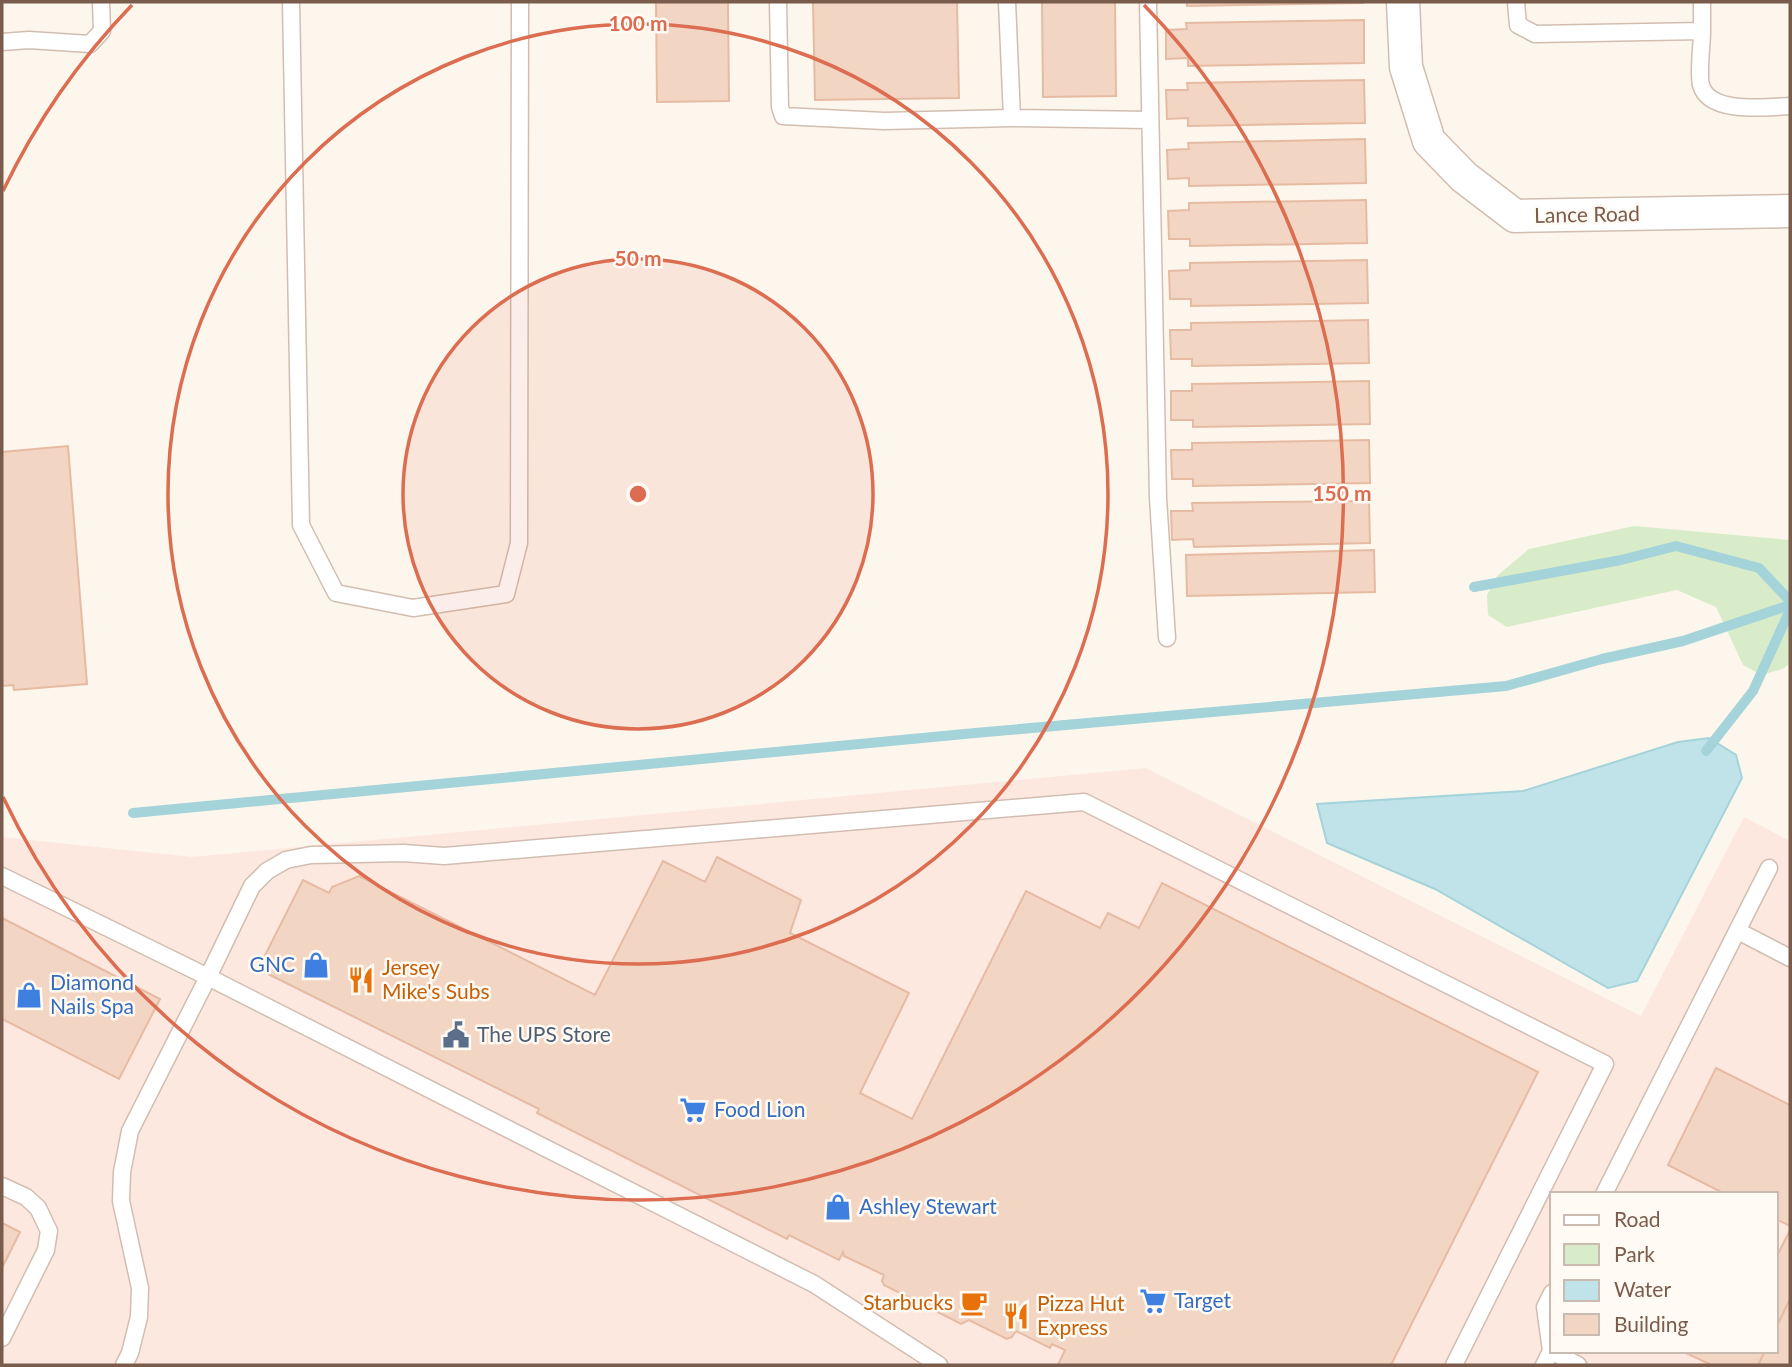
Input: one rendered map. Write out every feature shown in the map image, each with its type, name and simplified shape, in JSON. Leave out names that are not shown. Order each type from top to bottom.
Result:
[{"type":"street","name":"Lance Road","points":[[1404,2],[1405,67],[1429,141],[1464,177],[1515,216],[1790,211]]},
{"type":"lane","points":[[2,42],[29,40],[90,44],[102,31],[101,2]]},
{"type":"lane","points":[[291,2],[300,525],[336,593],[413,608],[506,594],[519,543],[520,2]]},
{"type":"lane","points":[[778,2],[780,107],[783,116],[884,121],[1012,118],[1149,120]]},
{"type":"lane","points":[[1007,2],[1012,118]]},
{"type":"lane","points":[[1148,2],[1158,498],[1167,638]]},
{"type":"lane","points":[[1516,2],[1518,25],[1535,34],[1702,31]]},
{"type":"lane","points":[[1702,2],[1701,86],[1709,98],[1737,108],[1790,106]]},
{"type":"lane","points":[[124,1365],[130,1353],[139,1317],[140,1288],[121,1201],[122,1172],[130,1131],[251,886],[267,871],[286,860],[311,855],[403,853],[444,856],[1084,802],[1605,1064],[1454,1365]]},
{"type":"lane","points":[[1605,1192],[1769,868]]},
{"type":"lane","points":[[2,876],[208,977],[814,1284],[939,1365]]},
{"type":"lane","points":[[1738,931],[1790,957]]},
{"type":"lane","points":[[2,1186],[26,1197],[38,1208],[49,1231],[46,1250],[2,1338]]},
{"type":"lane","points":[[1550,1297],[1545,1307],[1547,1358],[1578,1365]]},
{"type":"shaded area","points":[[1146,768],[1641,1016],[1744,817],[1790,841],[1790,1365],[2,1365],[2,837],[192,857]]},
{"type":"green space","points":[[1634,526],[1790,540],[1790,663],[1783,669],[1761,675],[1743,665],[1716,607],[1677,590],[1507,627],[1488,615],[1487,595],[1497,576],[1529,549]]},
{"type":"water","points":[[1709,738],[1736,755],[1742,778],[1637,981],[1608,988],[1435,889],[1327,843],[1317,804],[1523,791],[1678,742]]},
{"type":"building","points":[[656,2],[728,2],[729,101],[657,102]]},
{"type":"building","points":[[813,2],[957,2],[959,98],[815,100]]},
{"type":"building","points":[[1042,2],[1115,2],[1116,96],[1043,97]]},
{"type":"building","points":[[1187,2],[1363,2],[1363,3],[1187,6]]},
{"type":"building","points":[[1364,20],[1364,63],[1188,66],[1188,58],[1166,59],[1166,30],[1187,29],[1186,23]]},
{"type":"building","points":[[1364,80],[1365,123],[1188,126],[1188,118],[1167,119],[1166,90],[1188,90],[1187,83]]},
{"type":"building","points":[[1365,139],[1366,183],[1189,186],[1189,178],[1168,179],[1167,150],[1189,149],[1188,143]]},
{"type":"building","points":[[1366,200],[1367,243],[1190,246],[1190,239],[1169,239],[1168,211],[1189,210],[1189,203]]},
{"type":"building","points":[[1367,260],[1368,303],[1191,306],[1191,299],[1170,299],[1169,271],[1190,270],[1190,263]]},
{"type":"building","points":[[1368,320],[1369,363],[1192,366],[1192,359],[1171,359],[1170,330],[1191,330],[1191,323]]},
{"type":"building","points":[[1369,381],[1370,424],[1193,427],[1193,420],[1171,420],[1171,391],[1192,391],[1192,384]]},
{"type":"building","points":[[1369,440],[1370,483],[1193,486],[1193,479],[1172,479],[1171,450],[1192,450],[1192,443]]},
{"type":"building","points":[[68,446],[87,684],[14,690],[13,685],[2,686],[2,452]]},
{"type":"building","points":[[1369,501],[1370,543],[1194,547],[1193,539],[1172,540],[1171,511],[1193,511],[1192,503]]},
{"type":"building","points":[[1374,550],[1375,592],[1187,596],[1186,555]]},
{"type":"building","points":[[717,857],[801,900],[790,933],[909,993],[860,1093],[912,1119],[1026,891],[1100,928],[1108,913],[1139,928],[1162,883],[1538,1072],[1391,1365],[1058,1365],[1065,1350],[1052,1344],[1050,1348],[1016,1331],[1007,1339],[969,1320],[961,1324],[884,1285],[884,1275],[844,1256],[843,1252],[839,1260],[789,1235],[787,1239],[537,1113],[539,1109],[258,969],[303,880],[329,893],[332,887],[359,876],[595,995],[663,861],[705,882]]},
{"type":"building","points":[[2,918],[160,999],[119,1079],[2,1019]]},
{"type":"building","points":[[1716,1068],[1790,1105],[1790,1226],[1778,1220],[1778,1192],[1721,1192],[1668,1165]]},
{"type":"building","points":[[2,1223],[20,1232],[2,1268]]},
{"type":"building","points":[[1790,1230],[1790,1299],[1778,1324],[1778,1254]]},
{"type":"building","points":[[1790,1299],[1790,1365],[1758,1365],[1764,1353],[1778,1353],[1778,1324]]},
{"type":"building","points":[[1686,1353],[1764,1353],[1758,1365],[1711,1365]]},
{"type":"waterway","points":[[1474,587],[1621,560],[1676,546],[1759,568],[1790,601]]},
{"type":"waterway","points":[[133,813],[975,733],[1506,686],[1602,659],[1683,641],[1790,605]]},
{"type":"waterway","points":[[1706,751],[1753,691],[1790,610]]},
{"type":"place","name":"GNC","points":[[316,965]]},
{"type":"place","name":"Jersey Mike's Subs","points":[[361,980]]},
{"type":"place","name":"Diamond Nails Spa","points":[[29,995]]},
{"type":"place","name":"The UPS Store","points":[[456,1035]]},
{"type":"place","name":"Food Lion","points":[[693,1110]]},
{"type":"place","name":"Ashley Stewart","points":[[838,1207]]},
{"type":"place","name":"Target","points":[[1153,1301]]},
{"type":"place","name":"Starbucks","points":[[974,1303]]},
{"type":"place","name":"Pizza Hut Express","points":[[1016,1316]]}]
